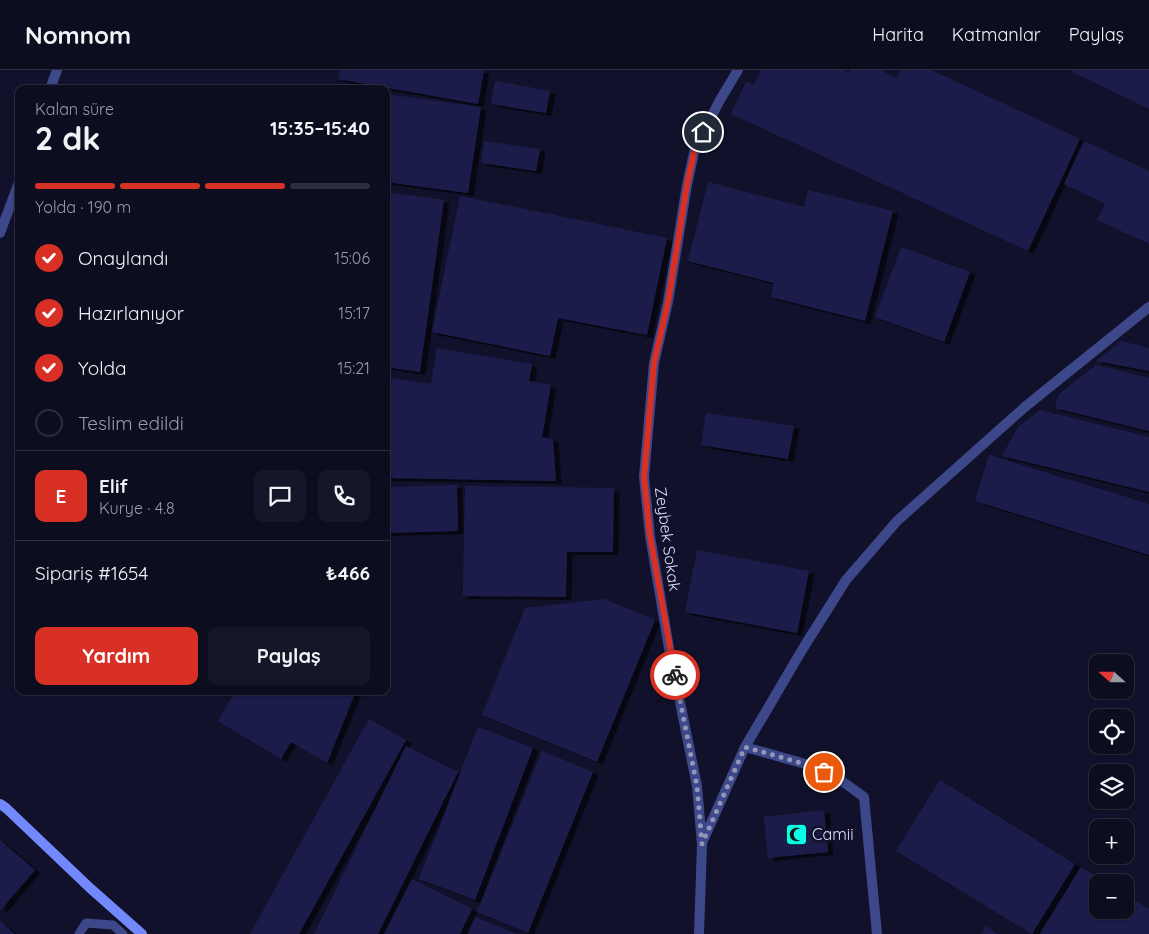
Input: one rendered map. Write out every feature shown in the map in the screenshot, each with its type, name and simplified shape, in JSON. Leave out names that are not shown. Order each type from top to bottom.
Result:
[{"type":"street","points":[[51,85],[57,70]]},
{"type":"street","name":"Zeybek Sokak","points":[[699,934],[702,844],[697,786],[650,536],[644,477],[654,363],[668,302],[695,148],[738,70]]},
{"type":"street","points":[[0,233],[15,193]]},
{"type":"street","points":[[702,844],[745,747],[846,580],[897,521],[1026,406],[1149,307]]},
{"type":"street","points":[[745,747],[808,765],[838,779],[864,797],[877,934]]},
{"type":"street","points":[[0,804],[142,934]]},
{"type":"lane","points":[[79,934],[86,923],[113,925],[123,934]]},
{"type":"building","points":[[340,70],[484,70],[478,104],[390,88],[390,85],[372,85],[338,79]]},
{"type":"building","points":[[761,70],[843,70],[849,73],[850,70],[880,70],[897,78],[901,70],[931,70],[1080,139],[1028,251],[731,114],[746,82],[754,85]]},
{"type":"building","points":[[1073,70],[1149,70],[1149,109],[1072,72]]},
{"type":"building","points":[[495,81],[550,91],[546,113],[491,104]]},
{"type":"building","points":[[390,95],[481,107],[468,193],[390,183]]},
{"type":"building","points":[[484,141],[540,149],[536,171],[481,163]]},
{"type":"building","points":[[1084,141],[1149,171],[1149,244],[1097,220],[1105,204],[1064,184]]},
{"type":"building","points":[[708,182],[804,207],[808,190],[893,211],[865,321],[771,297],[774,283],[688,261]]},
{"type":"building","points":[[390,193],[444,200],[420,372],[390,368]]},
{"type":"building","points":[[460,196],[667,238],[647,335],[558,318],[550,356],[432,332]]},
{"type":"building","points":[[901,247],[970,272],[944,342],[875,317]]},
{"type":"building","points":[[1121,341],[1149,348],[1149,371],[1096,361]]},
{"type":"building","points":[[437,348],[532,364],[529,381],[551,385],[542,437],[553,439],[556,481],[390,478],[390,378],[431,384]]},
{"type":"building","points":[[1096,365],[1149,378],[1149,431],[1055,408],[1058,395]]},
{"type":"building","points":[[1040,410],[1149,437],[1149,492],[1002,456],[1018,427]]},
{"type":"building","points":[[706,413],[794,426],[788,459],[701,445]]},
{"type":"building","points":[[989,455],[1149,504],[1149,555],[975,501]]},
{"type":"building","points":[[457,485],[458,531],[390,533],[390,487]]},
{"type":"building","points":[[465,486],[614,488],[613,552],[567,552],[566,597],[463,596]]},
{"type":"building","points":[[697,550],[809,571],[797,633],[685,612]]},
{"type":"building","points":[[604,599],[655,620],[597,762],[482,715],[525,608]]},
{"type":"building","points":[[233,695],[354,695],[327,763],[291,742],[281,759],[218,721]]},
{"type":"building","points":[[369,719],[406,740],[299,934],[250,934]]},
{"type":"building","points":[[478,727],[533,748],[475,900],[419,879]]},
{"type":"building","points":[[406,746],[458,772],[378,934],[314,934]]},
{"type":"building","points":[[542,751],[593,772],[528,933],[477,912]]},
{"type":"building","points":[[940,780],[1075,864],[1032,934],[896,851]]},
{"type":"building","name":"Camii","points":[[824,810],[828,852],[768,858],[764,817]]},
{"type":"building","points":[[0,840],[35,870],[0,911]]},
{"type":"building","points":[[1081,867],[1093,874],[1089,874],[1089,919],[1134,919],[1134,900],[1149,909],[1149,934],[1040,934]]},
{"type":"building","points":[[412,879],[472,909],[460,934],[384,934]]},
{"type":"building","points":[[475,917],[517,934],[468,934]]},
{"type":"building","points":[[0,921],[15,934],[0,934]]},
{"type":"building","points":[[986,926],[998,934],[981,934]]},
{"type":"way so far","points":[[675,675],[697,786],[702,844],[745,747],[808,765],[824,772]]},
{"type":"place","name":"Camii","points":[[796,834]]},
{"type":"route","points":[[675,675],[650,536],[644,477],[654,363],[668,302],[687,185],[695,148],[703,132]]}]
